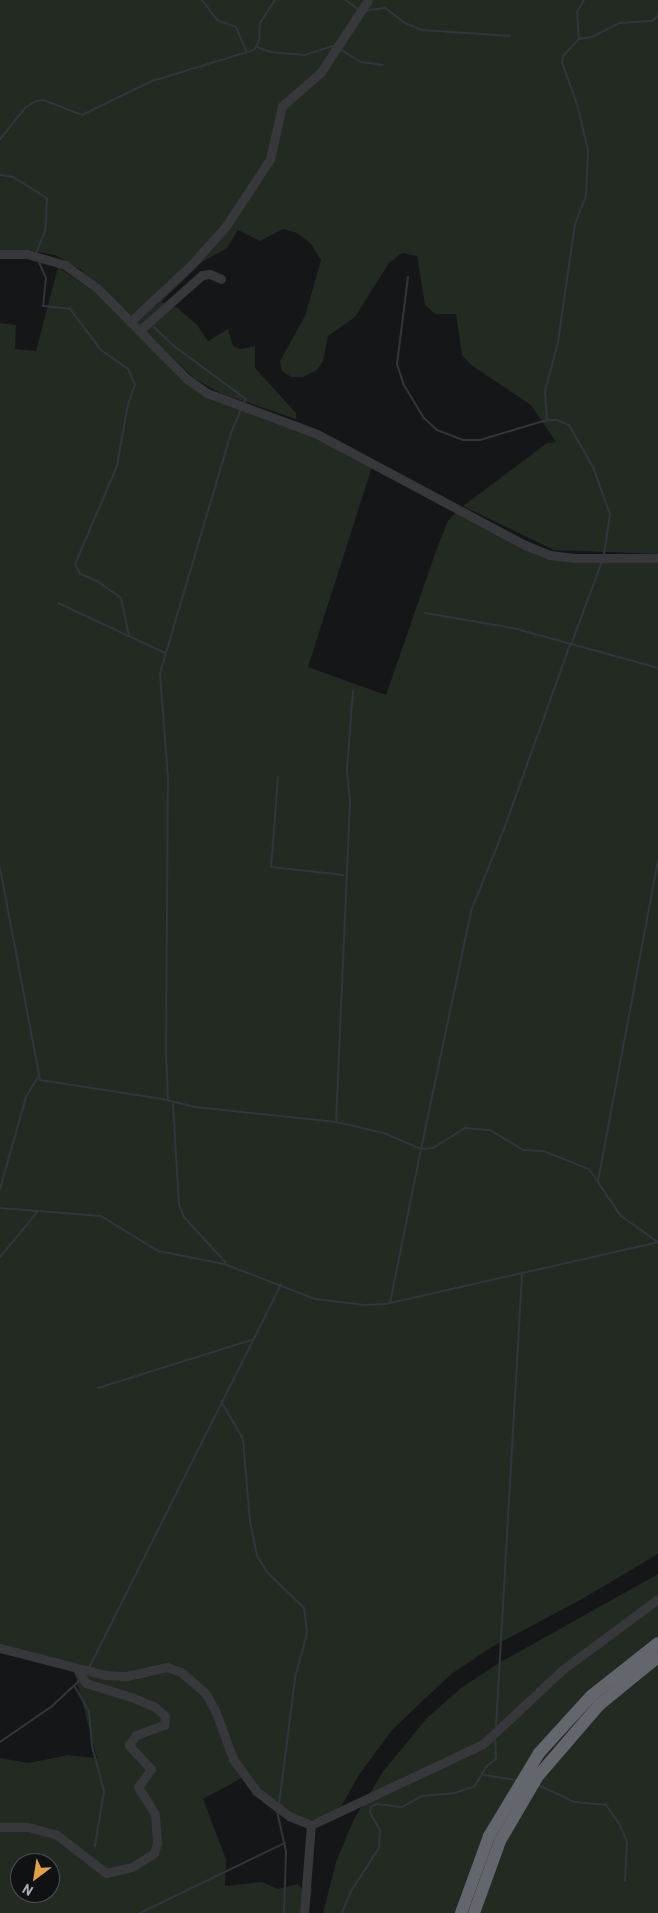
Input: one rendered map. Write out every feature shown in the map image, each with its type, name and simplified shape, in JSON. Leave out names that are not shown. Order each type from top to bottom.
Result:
[{"type":"highway","points":[[461,1913],[489,1836],[534,1761],[591,1696],[658,1643]]},
{"type":"highway","points":[[474,1913],[496,1850],[538,1776],[592,1711],[658,1658]]},
{"type":"street","points":[[130,322],[192,264],[226,226],[270,159],[282,106],[321,72],[368,0]]},
{"type":"street","points":[[0,254],[27,254],[65,265],[86,278],[187,380],[208,393],[317,434],[539,551],[550,555],[603,558],[658,558]]},
{"type":"street","points":[[139,331],[202,275],[210,274],[221,279]]},
{"type":"street","points":[[0,1648],[77,1670],[113,1676],[167,1667],[181,1672],[206,1694],[215,1710],[233,1759],[256,1791],[289,1816],[311,1825],[483,1744],[562,1670],[658,1599]]},
{"type":"street","points":[[0,1827],[28,1827],[57,1835],[106,1873],[132,1867],[154,1853],[157,1843],[155,1814],[138,1787],[151,1769],[129,1745],[136,1735],[164,1725],[164,1716],[155,1707],[131,1697],[86,1683],[77,1670]]},
{"type":"street","points":[[304,1913],[311,1825]]},
{"type":"shaded area","points":[[0,0],[658,0],[658,554],[554,550],[463,506],[547,443],[556,442],[531,405],[471,365],[462,355],[456,314],[435,314],[425,305],[417,256],[402,253],[389,263],[355,317],[328,336],[323,361],[317,370],[303,377],[291,377],[282,371],[280,361],[305,316],[321,260],[311,244],[297,233],[283,229],[260,241],[238,230],[227,248],[202,262],[161,302],[178,308],[197,325],[208,341],[228,329],[233,346],[241,349],[255,346],[255,368],[296,413],[296,419],[222,394],[195,379],[80,269],[55,255],[27,250],[0,251]]},
{"type":"shaded area","points":[[58,267],[97,294],[189,386],[218,402],[310,433],[372,467],[308,667],[386,695],[437,548],[448,521],[456,512],[575,561],[658,563],[658,1554],[582,1599],[490,1648],[450,1675],[392,1730],[359,1775],[338,1812],[308,1821],[299,1820],[244,1777],[203,1799],[226,1859],[225,1886],[262,1882],[278,1889],[297,1884],[302,1888],[312,1888],[308,1913],[0,1913],[0,1758],[29,1763],[68,1755],[97,1758],[73,1667],[0,1650],[0,323],[16,325],[15,349],[36,351]]},
{"type":"shaded area","points":[[658,1574],[658,1913],[323,1913],[336,1862],[354,1819],[384,1770],[427,1718],[461,1688],[499,1663]]},
{"type":"waterway","points":[[202,0],[217,20],[236,27],[247,53]]},
{"type":"waterway","points":[[0,139],[25,108],[36,101],[43,100],[82,115],[152,81],[254,50],[259,41],[260,23],[275,0]]},
{"type":"waterway","points":[[346,0],[359,10]]},
{"type":"waterway","points":[[547,420],[545,391],[558,342],[575,224],[586,196],[588,150],[577,104],[562,63],[563,56],[579,39],[577,12],[584,0]]},
{"type":"waterway","points":[[363,11],[385,8],[405,23],[422,30],[510,36]]},
{"type":"waterway","points":[[579,39],[592,37],[620,23],[652,21],[658,16]]},
{"type":"waterway","points":[[257,47],[270,52],[305,55],[333,46]]},
{"type":"waterway","points":[[340,49],[361,62],[383,65]]},
{"type":"waterway","points":[[0,175],[13,177],[47,198],[45,231],[36,253]]},
{"type":"waterway","points":[[38,260],[46,278],[43,306],[70,309],[101,350],[128,369],[135,384],[128,404],[117,466],[75,564],[80,574],[97,581],[121,598],[129,636]]},
{"type":"waterway","points":[[408,277],[397,364],[404,385],[424,418],[437,430],[463,440],[480,440],[547,420],[557,420],[569,425],[593,467],[610,514],[604,554]]},
{"type":"waterway","points":[[154,327],[175,347],[246,399],[243,404]]},
{"type":"waterway","points":[[168,1100],[166,1050],[168,778],[160,673],[231,433],[241,409]]},
{"type":"waterway","points":[[571,645],[602,561]]},
{"type":"waterway","points":[[58,603],[165,653]]},
{"type":"waterway","points":[[425,613],[513,628],[658,668]]},
{"type":"waterway","points":[[421,1149],[471,911],[504,829],[570,645]]},
{"type":"waterway","points":[[336,1122],[350,800],[347,769],[353,691]]},
{"type":"waterway","points":[[278,777],[271,867],[344,875]]},
{"type":"waterway","points":[[598,1181],[658,861]]},
{"type":"waterway","points":[[0,868],[40,1080],[163,1099],[195,1107],[336,1122],[384,1133],[421,1149],[433,1148],[465,1128],[490,1130],[523,1150],[543,1151],[589,1169],[621,1216],[658,1242]]},
{"type":"waterway","points":[[0,1189],[26,1097],[38,1077]]},
{"type":"waterway","points":[[173,1104],[179,1204],[184,1217],[226,1263]]},
{"type":"waterway","points":[[390,1303],[421,1149]]},
{"type":"waterway","points":[[0,1208],[101,1216],[158,1251],[224,1264],[315,1299],[365,1305],[386,1304],[658,1242]]},
{"type":"waterway","points":[[0,1257],[38,1211]]},
{"type":"waterway","points":[[496,1726],[522,1272]]},
{"type":"waterway","points":[[89,1668],[281,1284]]},
{"type":"waterway","points":[[98,1388],[254,1339]]},
{"type":"waterway","points":[[221,1401],[243,1439],[250,1522],[257,1556],[267,1572],[304,1608],[307,1633],[295,1678],[279,1804]]},
{"type":"waterway","points":[[0,1742],[51,1707],[80,1680]]},
{"type":"waterway","points":[[75,1687],[89,1711],[92,1746],[104,1791],[95,1846]]},
{"type":"waterway","points":[[342,1913],[351,1891],[379,1848],[380,1830],[370,1813],[371,1807],[377,1804],[402,1807],[422,1796],[454,1793],[475,1786],[486,1767],[496,1759],[495,1736]]},
{"type":"waterway","points":[[484,1775],[516,1780]]},
{"type":"waterway","points":[[538,1785],[574,1802],[606,1805],[620,1825],[627,1842],[625,1881]]},
{"type":"waterway","points":[[277,1811],[286,1852],[284,1913]]},
{"type":"waterway","points":[[140,1913],[285,1843]]}]
